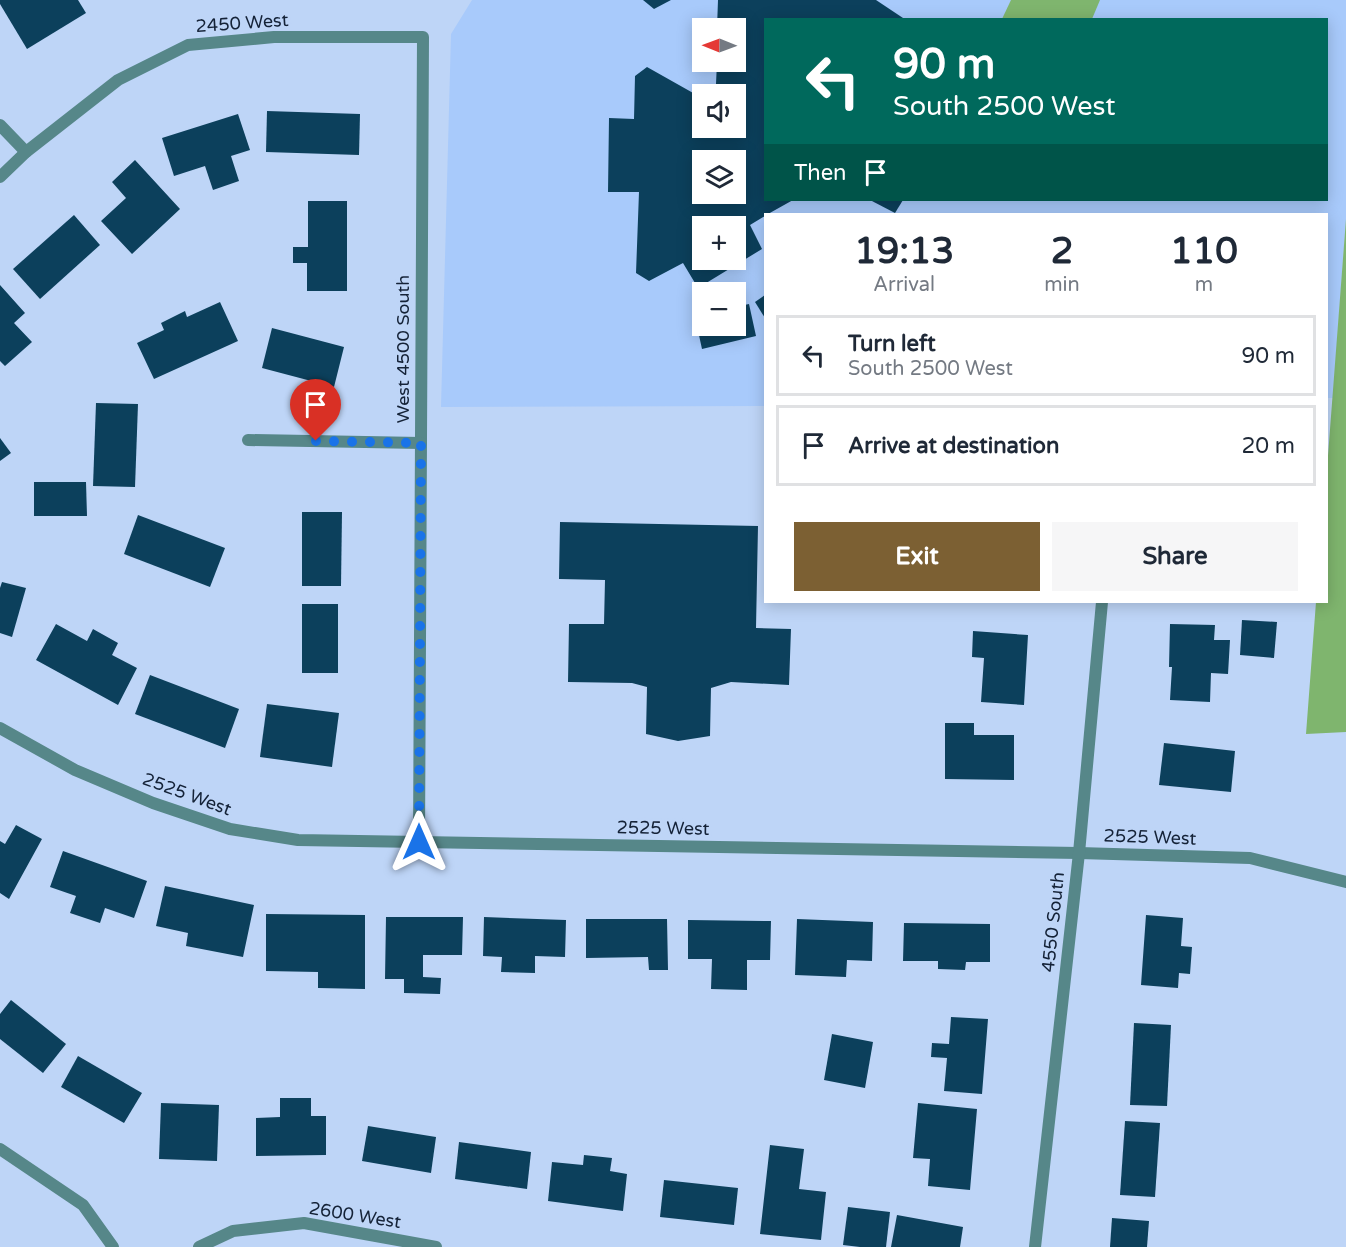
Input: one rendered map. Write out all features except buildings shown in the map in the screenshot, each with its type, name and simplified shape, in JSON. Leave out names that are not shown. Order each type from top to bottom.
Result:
[{"type":"street","name":"2450 West","points":[[0,177],[26,152],[118,80],[188,45],[274,37],[423,37]]},
{"type":"street","name":"West 4500 South","points":[[419,842],[423,37]]},
{"type":"street","points":[[0,125],[26,152]]},
{"type":"street","points":[[248,440],[421,443]]},
{"type":"street","name":"4550 South","points":[[1035,1247],[1079,853],[1102,603]]},
{"type":"street","name":"2525 West","points":[[0,728],[75,770],[153,803],[230,829],[298,840],[1250,858],[1346,882]]},
{"type":"street","points":[[0,1149],[83,1205],[113,1247]]},
{"type":"street","name":"2600 West","points":[[199,1247],[233,1231],[304,1224],[436,1247]]},
{"type":"shaded area","points":[[472,0],[1346,0],[1346,219],[1333,398],[1328,398],[1328,213],[764,213],[764,406],[441,407],[451,34]]},
{"type":"green space","points":[[1011,0],[1100,0],[1092,18],[1002,18]]},
{"type":"green space","points":[[1346,219],[1346,732],[1306,734],[1316,603],[1328,603],[1328,456]]},
{"type":"route","points":[[316,441],[421,443],[419,842]]}]
